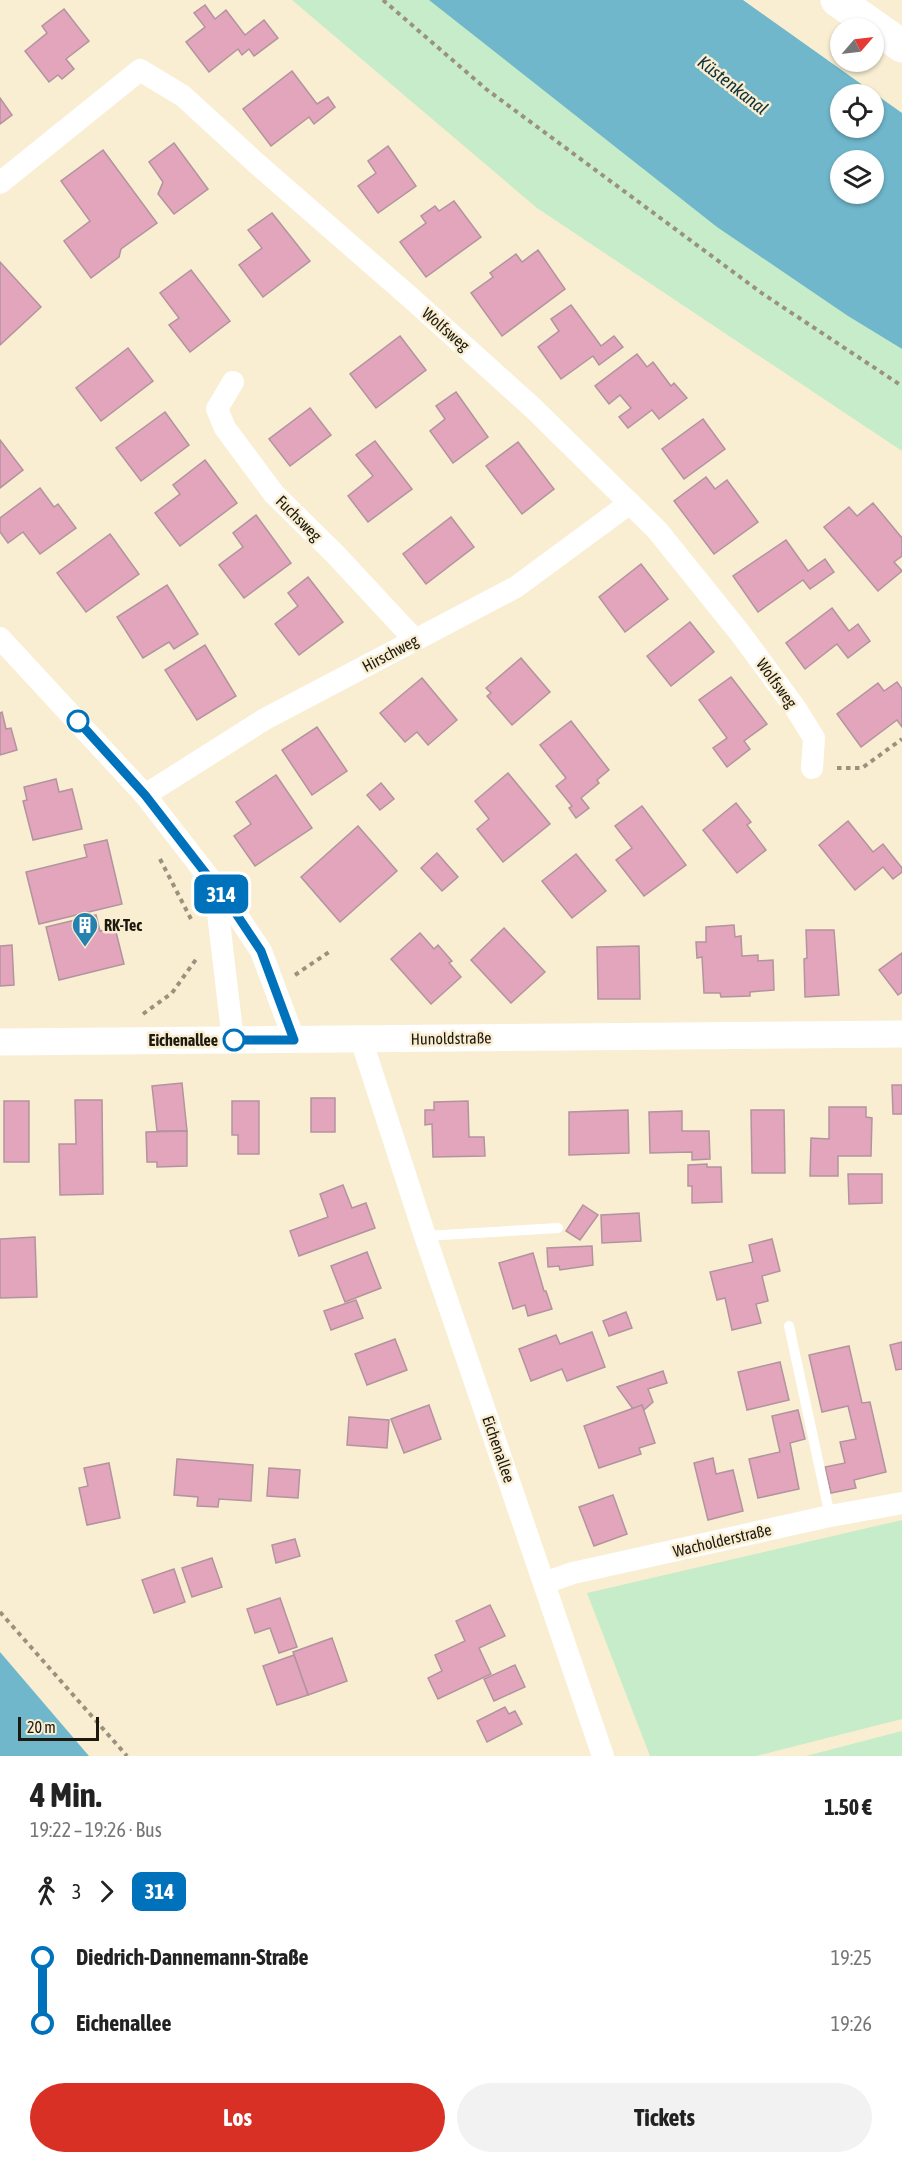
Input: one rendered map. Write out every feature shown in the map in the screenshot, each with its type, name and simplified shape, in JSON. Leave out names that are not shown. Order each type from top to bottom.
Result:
[{"type":"main road","points":[[837,0],[902,46]]},
{"type":"street","name":"Wolfsweg","points":[[0,183],[140,70],[183,96],[471,351],[657,530],[740,633],[784,692],[814,738],[812,768]]},
{"type":"street","name":"Fuchsweg","points":[[233,382],[217,409],[225,428],[274,494],[336,555],[415,640]]},
{"type":"street","name":"Hirschweg","points":[[145,795],[265,719],[516,587],[630,503]]},
{"type":"street","points":[[0,638],[145,795],[215,886],[261,951],[294,1040]]},
{"type":"street","points":[[215,886],[233,1040]]},
{"type":"street","name":"Hunoldstraße","points":[[0,1042],[902,1034]]},
{"type":"street","name":"Eichenallee","points":[[362,1039],[425,1236],[603,1756]]},
{"type":"street","name":"Wacholderstraße","points":[[544,1583],[573,1573],[830,1516],[902,1503]]},
{"type":"lane","points":[[425,1236],[558,1228]]},
{"type":"lane","points":[[789,1326],[830,1516]]},
{"type":"path","points":[[383,0],[486,89],[763,294],[902,386]]},
{"type":"path","points":[[812,768],[862,768],[902,739]]},
{"type":"path","points":[[158,854],[194,924]]},
{"type":"path","points":[[136,1040],[136,1019],[171,993],[197,958],[198,950]]},
{"type":"path","points":[[275,989],[332,950]]},
{"type":"path","points":[[0,1612],[127,1756]]},
{"type":"green space","points":[[292,0],[431,0],[848,316],[902,349],[902,451],[537,208]]},
{"type":"green space","points":[[902,1520],[902,1719],[756,1756],[650,1756],[587,1593]]},
{"type":"green space","points":[[902,1731],[902,1756],[806,1756]]},
{"type":"water","name":"Küstenkanal","points":[[429,0],[743,0],[830,62],[830,72],[844,72],[861,84],[830,84],[830,138],[884,138],[884,100],[902,113],[902,349],[848,316],[717,227]]},
{"type":"water","points":[[0,1652],[89,1756],[0,1756]]},
{"type":"building","points":[[205,5],[215,19],[226,10],[245,35],[264,20],[278,38],[254,56],[249,49],[242,55],[238,49],[209,72],[186,42],[205,27],[194,13]]},
{"type":"building","points":[[64,9],[89,41],[66,59],[74,69],[62,79],[58,75],[49,82],[25,51],[47,33],[42,26]]},
{"type":"building","points":[[292,71],[317,104],[328,97],[335,107],[314,124],[309,117],[271,146],[243,109]]},
{"type":"building","points":[[0,98],[12,115],[0,124]]},
{"type":"building","points":[[174,143],[208,189],[174,214],[158,194],[163,182],[149,162]]},
{"type":"building","points":[[388,146],[416,186],[378,213],[358,186],[376,173],[368,161]]},
{"type":"building","points":[[103,150],[157,223],[121,249],[119,257],[91,278],[64,241],[90,221],[61,181]]},
{"type":"building","points":[[454,201],[481,237],[426,277],[400,242],[426,223],[421,216],[435,206],[439,211]]},
{"type":"building","points":[[272,213],[310,261],[263,297],[239,265],[262,248],[248,230]]},
{"type":"building","points":[[538,250],[565,289],[502,336],[471,293],[493,277],[490,273],[516,254],[522,262]]},
{"type":"building","points":[[0,262],[41,307],[0,345]]},
{"type":"building","points":[[191,270],[230,321],[190,352],[169,325],[179,318],[160,293]]},
{"type":"building","points":[[571,305],[601,346],[614,336],[623,347],[599,365],[593,356],[561,379],[538,347],[559,331],[551,319]]},
{"type":"building","points":[[400,336],[426,370],[376,408],[350,374]]},
{"type":"building","points":[[128,348],[153,381],[101,421],[76,388]]},
{"type":"building","points":[[637,354],[647,367],[653,362],[671,386],[674,383],[687,398],[659,419],[652,410],[628,428],[619,417],[631,408],[620,395],[609,404],[595,386]]},
{"type":"building","points":[[456,392],[488,437],[453,463],[430,431],[445,419],[436,406]]},
{"type":"building","points":[[310,408],[331,435],[290,466],[269,439]]},
{"type":"building","points":[[165,412],[189,445],[141,481],[116,448]]},
{"type":"building","points":[[703,419],[725,449],[684,479],[662,449]]},
{"type":"building","points":[[0,440],[23,470],[0,488]]},
{"type":"building","points":[[375,441],[412,489],[368,522],[348,496],[373,476],[356,455]]},
{"type":"building","points":[[518,442],[554,489],[522,514],[486,466]]},
{"type":"building","points":[[205,460],[237,503],[180,546],[155,513],[180,494],[173,485]]},
{"type":"building","points":[[706,477],[715,489],[727,480],[758,522],[714,554],[674,501]]},
{"type":"building","points":[[40,488],[54,507],[58,504],[76,528],[40,554],[23,532],[8,543],[0,532],[0,518]]},
{"type":"building","points":[[873,503],[902,538],[902,556],[894,562],[902,571],[878,591],[824,527],[849,507],[857,516]]},
{"type":"building","points":[[256,515],[291,563],[244,598],[219,565],[243,547],[233,533]]},
{"type":"building","points":[[451,517],[474,547],[426,584],[403,554]]},
{"type":"building","points":[[110,534],[139,574],[86,612],[57,573]]},
{"type":"building","points":[[786,540],[808,571],[825,559],[834,572],[810,589],[803,580],[758,612],[733,576]]},
{"type":"building","points":[[641,564],[668,599],[625,632],[599,597]]},
{"type":"building","points":[[308,577],[343,622],[299,655],[275,624],[298,606],[288,593]]},
{"type":"building","points":[[167,585],[198,634],[174,649],[169,642],[143,658],[117,617]]},
{"type":"building","points":[[832,608],[849,631],[858,624],[870,641],[848,658],[837,644],[805,669],[786,643]]},
{"type":"building","points":[[690,622],[714,652],[671,686],[647,656]]},
{"type":"building","points":[[205,645],[236,696],[197,720],[165,670]]},
{"type":"building","points":[[521,658],[550,692],[512,725],[487,696],[491,693],[486,688]]},
{"type":"building","points":[[731,677],[767,724],[744,741],[750,749],[727,767],[713,748],[727,738],[699,700]]},
{"type":"building","points":[[422,678],[457,720],[428,745],[417,732],[405,742],[380,713]]},
{"type":"building","points":[[897,682],[902,689],[902,727],[897,720],[861,747],[837,714],[878,683],[884,691]]},
{"type":"building","points":[[2,712],[6,729],[11,728],[17,750],[0,755],[0,713]]},
{"type":"building","points":[[571,721],[609,770],[597,780],[599,783],[581,798],[589,808],[576,818],[569,808],[572,806],[556,786],[566,778],[540,745]]},
{"type":"building","points":[[317,727],[347,771],[312,795],[282,750]]},
{"type":"building","points":[[508,773],[550,824],[503,862],[477,829],[489,819],[475,801]]},
{"type":"building","points":[[276,775],[312,828],[255,866],[234,836],[251,824],[236,802]]},
{"type":"building","points":[[56,779],[59,792],[72,789],[82,829],[33,840],[23,801],[27,800],[24,787]]},
{"type":"building","points":[[381,783],[394,799],[380,810],[367,795]]},
{"type":"building","points":[[736,803],[751,822],[747,825],[766,850],[737,873],[703,830]]},
{"type":"building","points":[[642,806],[686,865],[644,896],[616,860],[632,848],[615,826]]},
{"type":"building","points":[[848,821],[873,852],[883,844],[902,868],[902,872],[893,879],[883,867],[855,890],[819,845]]},
{"type":"building","points":[[358,826],[397,871],[340,922],[301,877]]},
{"type":"building","points":[[107,840],[122,904],[39,924],[26,872],[87,857],[84,845]]},
{"type":"building","points":[[437,853],[458,877],[442,891],[421,868]]},
{"type":"building","points":[[576,854],[606,891],[572,918],[542,881]]},
{"type":"building","name":"RK-Tec","points":[[96,915],[100,931],[115,928],[124,964],[59,980],[46,927]]},
{"type":"building","points":[[734,925],[735,937],[741,936],[742,956],[758,955],[758,961],[773,960],[774,990],[750,992],[750,996],[721,997],[720,993],[704,993],[702,957],[697,958],[696,942],[706,942],[706,927]]},
{"type":"building","points":[[504,928],[545,972],[511,1003],[471,960]]},
{"type":"building","points":[[806,930],[834,930],[839,995],[805,997]]},
{"type":"building","points":[[420,933],[434,949],[438,945],[452,961],[449,963],[461,977],[431,1004],[391,959]]},
{"type":"building","points":[[12,945],[14,985],[0,986],[0,946]]},
{"type":"building","points":[[639,946],[640,999],[598,999],[597,947]]},
{"type":"building","points":[[902,953],[902,992],[898,995],[879,970]]},
{"type":"building","points":[[182,1083],[187,1131],[157,1131],[152,1086]]},
{"type":"building","points":[[892,1085],[902,1085],[902,1114],[893,1114]]},
{"type":"building","points":[[311,1098],[335,1098],[335,1132],[311,1132]]},
{"type":"building","points":[[75,1100],[102,1100],[103,1194],[60,1195],[59,1144],[76,1144]]},
{"type":"building","points":[[4,1101],[29,1101],[29,1162],[4,1162]]},
{"type":"building","points":[[232,1101],[259,1101],[259,1154],[238,1154],[238,1135],[232,1135]]},
{"type":"building","points":[[468,1101],[469,1137],[484,1137],[485,1156],[433,1157],[432,1124],[425,1125],[425,1110],[434,1110],[434,1102]]},
{"type":"building","points":[[829,1107],[866,1107],[866,1117],[872,1118],[871,1156],[838,1156],[838,1176],[810,1176],[811,1138],[829,1139]]},
{"type":"building","points":[[628,1110],[629,1153],[569,1155],[569,1112]]},
{"type":"building","points":[[751,1110],[784,1110],[785,1173],[752,1173]]},
{"type":"building","points":[[682,1111],[682,1131],[709,1131],[710,1159],[692,1160],[692,1152],[650,1153],[649,1112]]},
{"type":"building","points":[[187,1131],[187,1166],[157,1167],[157,1162],[147,1162],[146,1132]]},
{"type":"building","points":[[707,1164],[707,1167],[721,1167],[722,1202],[692,1203],[692,1186],[688,1186],[688,1165]]},
{"type":"building","points":[[848,1174],[882,1174],[882,1203],[849,1204]]},
{"type":"building","points":[[343,1185],[352,1208],[366,1203],[375,1228],[299,1256],[290,1231],[328,1217],[320,1194]]},
{"type":"building","points":[[583,1205],[598,1215],[580,1240],[566,1231]]},
{"type":"building","points":[[639,1213],[641,1241],[602,1243],[601,1215]]},
{"type":"building","points":[[35,1237],[37,1297],[0,1298],[0,1239]]},
{"type":"building","points":[[772,1239],[780,1271],[762,1276],[768,1301],[756,1304],[761,1323],[732,1330],[725,1298],[717,1300],[710,1272],[753,1262],[749,1245]]},
{"type":"building","points":[[592,1246],[593,1265],[560,1270],[559,1266],[548,1267],[547,1248]]},
{"type":"building","points":[[367,1252],[381,1288],[345,1302],[331,1266]]},
{"type":"building","points":[[533,1253],[552,1309],[528,1316],[525,1305],[513,1309],[499,1263]]},
{"type":"building","points":[[356,1300],[363,1318],[331,1330],[324,1311]]},
{"type":"building","points":[[626,1312],[632,1328],[609,1336],[603,1321]]},
{"type":"building","points":[[592,1332],[605,1367],[567,1381],[562,1369],[531,1381],[519,1349],[556,1335],[560,1344]]},
{"type":"building","points":[[395,1339],[407,1370],[367,1385],[355,1354]]},
{"type":"building","points":[[902,1342],[902,1369],[896,1370],[890,1345]]},
{"type":"building","points":[[849,1346],[862,1403],[870,1402],[886,1472],[854,1480],[856,1488],[831,1493],[825,1467],[845,1463],[840,1442],[856,1439],[848,1406],[822,1412],[809,1355]]},
{"type":"building","points":[[780,1362],[789,1400],[747,1410],[738,1372]]},
{"type":"building","points":[[663,1371],[667,1383],[648,1389],[653,1402],[644,1410],[642,1405],[633,1409],[617,1387]]},
{"type":"building","points":[[429,1405],[441,1439],[404,1453],[391,1419]]},
{"type":"building","points":[[642,1405],[655,1443],[639,1448],[641,1454],[599,1468],[584,1426]]},
{"type":"building","points":[[798,1410],[805,1439],[790,1443],[799,1489],[758,1498],[749,1459],[780,1452],[772,1416]]},
{"type":"building","points":[[349,1417],[389,1420],[387,1448],[347,1445]]},
{"type":"building","points":[[713,1458],[716,1474],[733,1470],[743,1511],[708,1520],[694,1463]]},
{"type":"building","points":[[177,1459],[253,1465],[251,1501],[219,1499],[218,1507],[197,1506],[198,1497],[174,1495]]},
{"type":"building","points":[[109,1463],[120,1518],[87,1525],[79,1488],[88,1486],[84,1468]]},
{"type":"building","points":[[269,1468],[300,1470],[298,1498],[267,1496]]},
{"type":"building","points":[[613,1495],[627,1534],[594,1546],[579,1507]]},
{"type":"building","points":[[295,1539],[300,1556],[276,1563],[272,1545]]},
{"type":"building","points":[[212,1558],[222,1587],[192,1597],[182,1568]]},
{"type":"building","points":[[174,1569],[185,1602],[154,1613],[142,1580]]},
{"type":"building","points":[[280,1598],[297,1647],[279,1653],[270,1628],[255,1633],[247,1609]]},
{"type":"building","points":[[490,1605],[505,1636],[479,1648],[491,1674],[438,1699],[428,1678],[442,1671],[435,1655],[465,1641],[456,1621]]},
{"type":"building","points":[[332,1638],[347,1681],[308,1695],[293,1652]]},
{"type":"building","points":[[294,1655],[308,1695],[277,1705],[263,1666]]},
{"type":"building","points":[[515,1665],[525,1687],[494,1701],[484,1679]]},
{"type":"building","points":[[505,1707],[509,1714],[515,1711],[522,1724],[487,1742],[477,1721]]},
{"type":"bus line","name":"314","points":[[78,721],[145,795],[231,906],[261,951],[294,1040],[234,1040]]},
{"type":"place","name":"RK-Tec","points":[[85,948]]},
{"type":"place","name":"Eichenallee","points":[[234,1040]]}]
